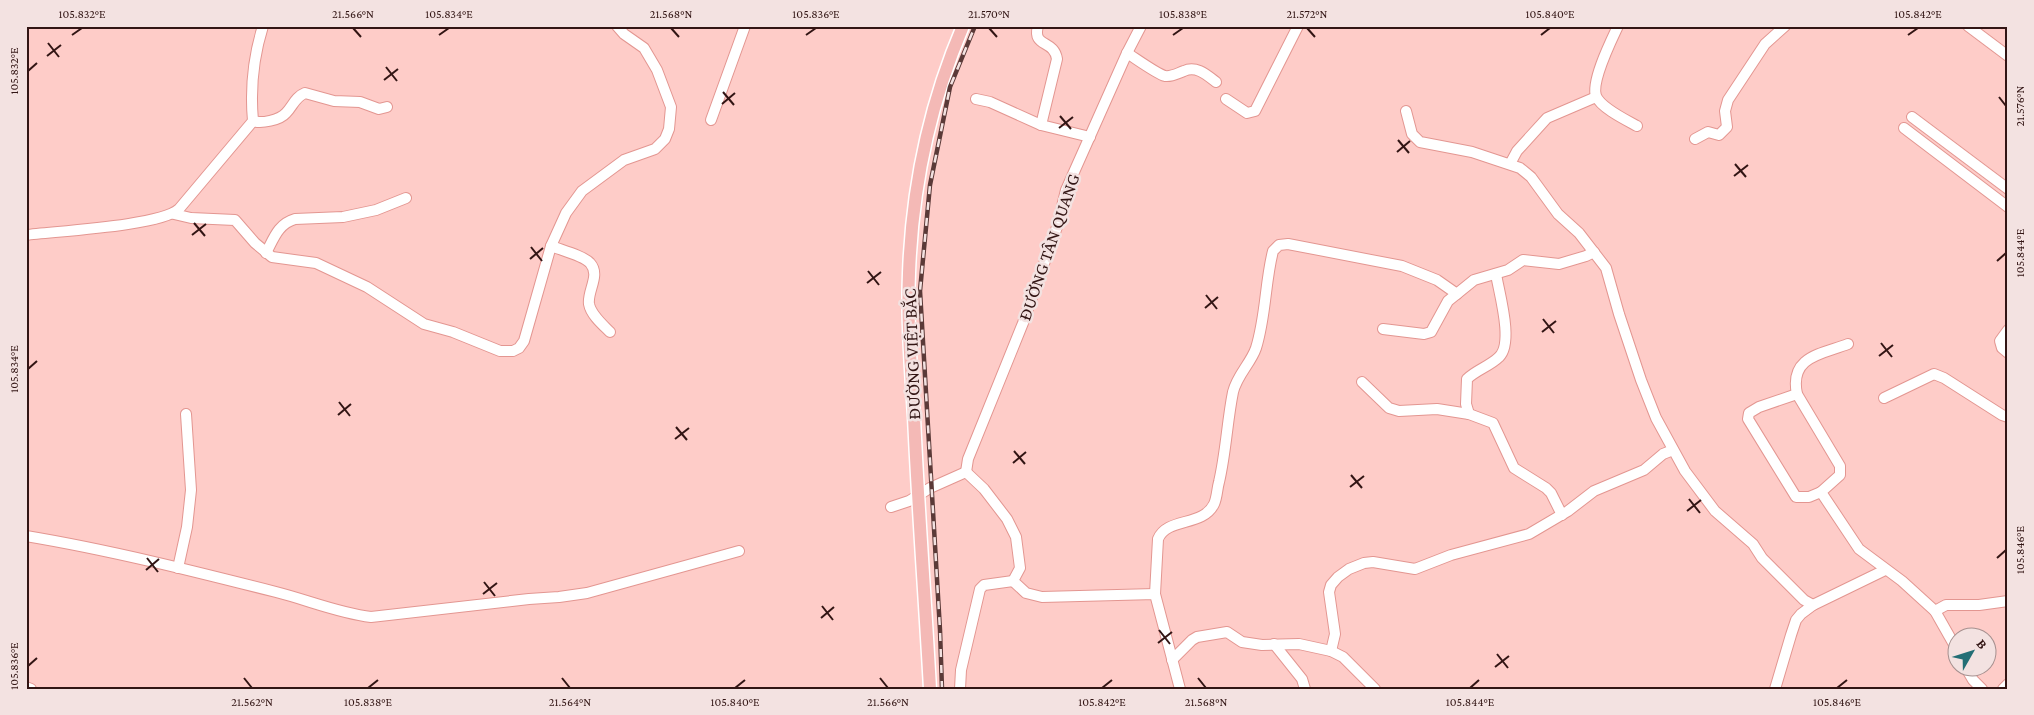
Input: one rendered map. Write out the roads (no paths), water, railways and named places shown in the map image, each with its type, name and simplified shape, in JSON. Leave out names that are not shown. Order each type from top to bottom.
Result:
[{"type":"main road","name":"ĐƯỜNG VIỆT BẮC","points":[[930,689],[918,496],[909,314],[909,272],[912,223],[926,142],[936,100],[963,26]]},
{"type":"street","points":[[174,214],[253,121],[251,104],[253,64],[263,26]]},
{"type":"street","points":[[26,235],[113,226],[174,214],[191,218],[235,220],[255,244],[272,257],[316,263],[367,287],[424,324],[453,332],[507,352],[519,348],[524,341],[552,246],[566,213],[582,191],[624,160],[656,149],[665,139],[670,129],[671,107],[657,70],[644,48],[624,34],[617,26]]},
{"type":"street","points":[[711,120],[745,26]]},
{"type":"street","points":[[1038,26],[1037,38],[1052,48],[1057,59],[1041,125]]},
{"type":"street","name":"ĐƯỜNG TÂN QUANG","points":[[966,472],[968,459],[1026,315],[1059,220],[1066,190],[1127,53],[1141,26]]},
{"type":"street","points":[[1226,99],[1247,113],[1255,111],[1298,26]]},
{"type":"street","points":[[1596,97],[1597,79],[1601,63],[1618,26]]},
{"type":"street","points":[[1695,139],[1708,132],[1719,135],[1728,127],[1724,111],[1728,100],[1765,44],[1785,26]]},
{"type":"street","points":[[1968,26],[2008,56]]},
{"type":"street","points":[[1127,53],[1164,76],[1176,75],[1186,69],[1194,69],[1204,72],[1216,82]]},
{"type":"street","points":[[253,121],[260,123],[281,117],[305,93],[334,101],[360,102],[379,109],[387,107]]},
{"type":"street","points":[[1596,97],[1619,116],[1637,126]]},
{"type":"street","points":[[1510,164],[1517,151],[1547,118],[1559,111],[1596,97]]},
{"type":"street","points":[[976,99],[990,102],[1041,125],[1090,137]]},
{"type":"street","points":[[1406,112],[1412,134],[1420,142],[1472,152],[1510,164],[1531,177],[1558,214],[1576,229],[1609,273],[1619,314],[1641,380],[1656,418],[1685,471],[1715,511],[1753,544],[1762,558],[1804,600],[1813,605]]},
{"type":"street","points":[[1912,117],[2008,189]]},
{"type":"street","points":[[1904,128],[2008,207]]},
{"type":"street","points":[[1954,167],[1963,156]]},
{"type":"street","points":[[266,252],[279,229],[288,221],[294,219],[344,217],[376,210],[406,198]]},
{"type":"street","points":[[1180,689],[1155,594],[1158,570],[1158,539],[1160,534],[1166,529],[1203,516],[1210,511],[1214,503],[1224,459],[1234,390],[1242,370],[1255,350],[1273,250],[1279,245],[1288,244],[1402,266],[1437,280],[1457,294]]},
{"type":"street","points":[[552,246],[587,260],[592,265],[595,274],[590,305],[598,320],[610,332]]},
{"type":"street","points":[[1384,328],[1424,334],[1431,332],[1445,304],[1474,280],[1496,274],[1523,260],[1559,264],[1594,252]]},
{"type":"street","points":[[1469,414],[1466,404],[1467,379],[1501,356],[1504,349],[1504,315],[1496,274]]},
{"type":"street","points":[[2008,330],[2000,341],[2002,348],[2008,353]]},
{"type":"street","points":[[1797,394],[1759,407],[1749,413],[1748,419],[1796,497],[1809,497],[1821,492],[1840,475],[1840,466],[1797,394],[1795,385],[1800,366],[1805,360],[1848,344]]},
{"type":"street","points":[[1884,398],[1934,374],[1944,378],[2008,417]]},
{"type":"street","points":[[1362,382],[1389,408],[1399,411],[1437,409],[1469,414],[1493,422],[1514,468],[1546,488],[1551,493],[1562,515]]},
{"type":"street","points":[[178,568],[187,527],[191,490],[186,414]]},
{"type":"street","points":[[1331,651],[1335,634],[1329,592],[1331,585],[1349,569],[1372,562],[1415,569],[1451,555],[1529,534],[1562,515],[1594,491],[1644,470],[1663,454],[1673,450]]},
{"type":"street","points":[[891,507],[909,501],[930,488],[966,472],[984,489],[1007,519],[1016,537],[1020,568],[1014,581]]},
{"type":"street","points":[[1821,492],[1859,549],[1902,581],[1935,611],[1946,630]]},
{"type":"street","points":[[26,536],[70,543],[178,568],[288,595],[347,614],[371,618],[587,593],[738,551]]},
{"type":"street","points":[[1775,689],[1796,620],[1801,614],[1813,605],[1885,570]]},
{"type":"street","points":[[1014,581],[1026,593],[1042,597],[1155,594]]},
{"type":"street","points":[[960,689],[961,670],[980,589],[984,585],[1014,581]]},
{"type":"street","points":[[1935,611],[1946,605],[1979,605],[2008,601]]},
{"type":"street","points":[[1172,660],[1197,637],[1227,632],[1242,642],[1262,645],[1299,644],[1331,651],[1343,657],[1374,689]]},
{"type":"street","points":[[1274,644],[1302,679],[1305,689]]},
{"type":"street","points":[[1971,678],[1982,689]]},
{"type":"street","points":[[2003,689],[2008,684]]},
{"type":"street","points":[[26,687],[31,689]]},
{"type":"railway","points":[[942,689],[920,291],[930,185],[950,87],[975,26]]}]
